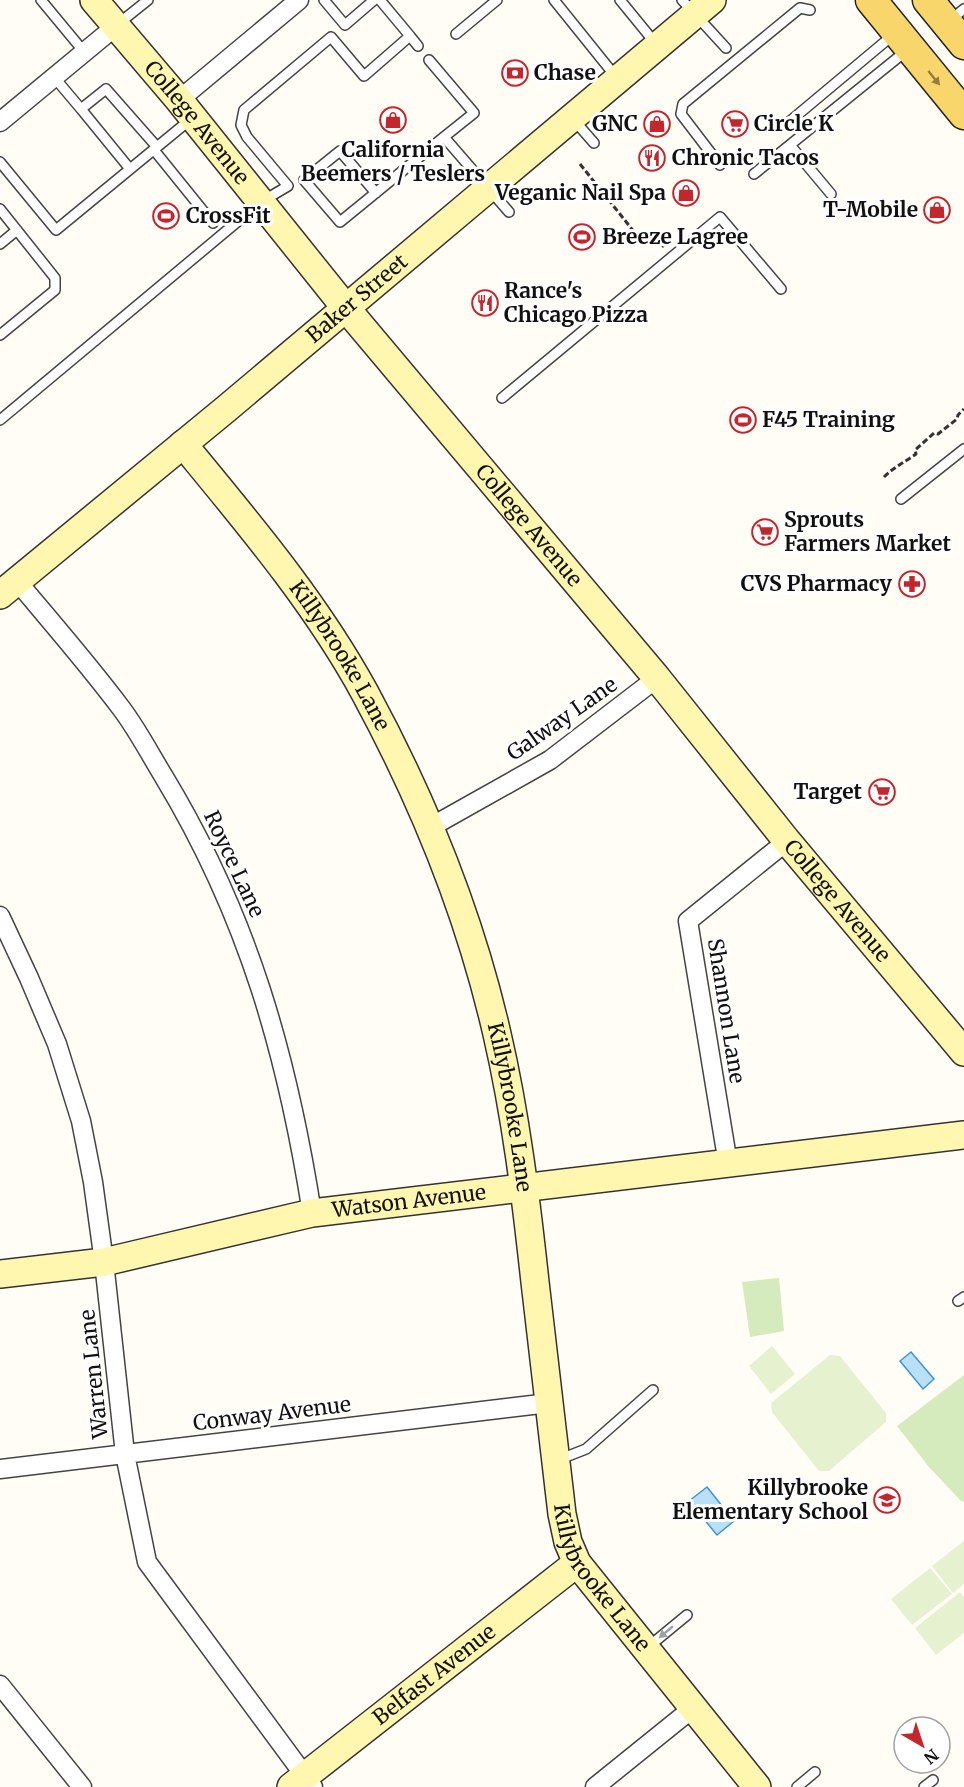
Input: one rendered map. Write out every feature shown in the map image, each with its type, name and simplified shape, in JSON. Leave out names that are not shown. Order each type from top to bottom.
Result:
[{"type":"main road","points":[[871,0],[964,114]]},
{"type":"street","name":"College Avenue","points":[[94,0],[186,109],[345,307],[657,678],[788,841],[964,1052]]},
{"type":"street","points":[[186,109],[299,0]]},
{"type":"street","name":"Baker Street","points":[[8,588],[657,46],[696,5]]},
{"type":"street","points":[[2,118],[116,26]]},
{"type":"street","name":"Killybrooke Lane","points":[[183,444],[259,536],[324,628],[363,691],[397,755],[462,912],[485,987],[511,1101],[524,1187],[556,1461],[568,1542],[577,1563],[757,1787]]},
{"type":"street","name":"Royce Lane","points":[[8,588],[122,709],[176,797],[223,889],[259,982],[287,1078],[312,1213]]},
{"type":"street","name":"Galway Lane","points":[[429,828],[550,760],[657,678]]},
{"type":"street","name":"Shannon Lane","points":[[728,1164],[688,921],[788,841]]},
{"type":"street","name":"Warren Lane","points":[[0,916],[57,1044],[81,1121],[93,1182],[104,1262],[125,1454],[147,1562],[303,1783]]},
{"type":"street","name":"Watson Avenue","points":[[0,1274],[104,1262],[312,1213],[964,1135]]},
{"type":"street","name":"Conway Avenue","points":[[0,1469],[549,1403]]},
{"type":"street","name":"Belfast Avenue","points":[[303,1783],[577,1563]]},
{"type":"street","points":[[0,1685],[82,1787]]},
{"type":"street","points":[[595,1787],[693,1708]]},
{"type":"lane","points":[[41,0],[85,53]]},
{"type":"lane","points":[[116,26],[148,0]]},
{"type":"lane","points":[[324,0],[345,25]]},
{"type":"lane","points":[[456,34],[497,0]]},
{"type":"lane","points":[[554,0],[617,79]]},
{"type":"lane","points":[[620,0],[657,46]]},
{"type":"lane","points":[[0,420],[261,202],[288,186],[247,137],[241,125],[244,110],[345,25],[380,1],[418,46]]},
{"type":"lane","points":[[696,5],[726,48]]},
{"type":"lane","points":[[720,165],[681,114],[683,104],[800,8],[810,9]]},
{"type":"lane","points":[[331,37],[363,76],[410,36]]},
{"type":"lane","points":[[789,122],[903,39]]},
{"type":"lane","points":[[754,174],[790,145],[903,39]]},
{"type":"lane","points":[[376,193],[340,151],[304,180],[340,222],[376,193],[444,137],[474,113],[429,60]]},
{"type":"lane","points":[[54,77],[130,169]]},
{"type":"lane","points":[[81,109],[106,88],[213,223]]},
{"type":"lane","points":[[0,162],[56,230],[155,149],[186,109]]},
{"type":"lane","points":[[572,117],[594,143]]},
{"type":"lane","points":[[444,137],[509,213]]},
{"type":"lane","points":[[790,145],[831,194]]},
{"type":"lane","points":[[0,209],[55,278],[55,290],[0,335]]},
{"type":"lane","points":[[502,398],[720,217],[781,289]]},
{"type":"lane","points":[[0,244],[17,230]]},
{"type":"lane","points":[[901,499],[964,448]]},
{"type":"lane","points":[[556,1461],[586,1449],[653,1390]]},
{"type":"lane","points":[[646,1648],[687,1615]]},
{"type":"lane","points":[[797,1787],[815,1772]]},
{"type":"lane","points":[[924,1787],[933,1780]]},
{"type":"path","points":[[580,164],[643,243],[654,236],[667,251]]},
{"type":"path","points":[[884,477],[897,465],[901,465],[916,454],[915,450],[934,433],[938,434],[957,419],[964,409]]},
{"type":"green space","points":[[779,1278],[784,1331],[750,1337],[742,1282]]},
{"type":"green space","points":[[772,1346],[795,1374],[771,1394],[749,1366]]},
{"type":"green space","points":[[830,1355],[840,1356],[886,1413],[886,1422],[829,1471],[819,1471],[772,1412],[771,1403]]},
{"type":"green space","points":[[964,1375],[964,1501],[962,1502],[929,1467],[897,1426]]},
{"type":"green space","points":[[964,1541],[964,1584],[953,1593],[932,1566]]},
{"type":"green space","points":[[930,1568],[952,1594],[912,1625],[891,1599]]},
{"type":"green space","points":[[960,1592],[964,1597],[964,1633],[936,1655],[915,1628]]},
{"type":"water","points":[[911,1352],[934,1379],[923,1389],[900,1361]]},
{"type":"water","points":[[707,1487],[734,1521],[717,1535],[689,1501]]},
{"type":"place","name":"Chase","points":[[515,73]]},
{"type":"place","name":"California Beemers / Teslers","points":[[393,120]]},
{"type":"place","name":"GNC","points":[[657,124]]},
{"type":"place","name":"Circle K","points":[[735,124]]},
{"type":"place","name":"Chronic Tacos","points":[[652,158]]},
{"type":"place","name":"Veganic Nail Spa","points":[[686,193]]},
{"type":"place","name":"T-Mobile","points":[[937,210]]},
{"type":"place","name":"CrossFit","points":[[166,216]]},
{"type":"place","name":"Breeze Lagree","points":[[582,237]]},
{"type":"place","name":"Rance's Chicago Pizza","points":[[485,303]]},
{"type":"place","name":"F45 Training","points":[[743,420]]},
{"type":"place","name":"Sprouts Farmers Market","points":[[765,532]]},
{"type":"place","name":"CVS Pharmacy","points":[[912,584]]},
{"type":"place","name":"Target","points":[[882,792]]},
{"type":"place","name":"Killybrooke Elementary School","points":[[887,1500]]}]
